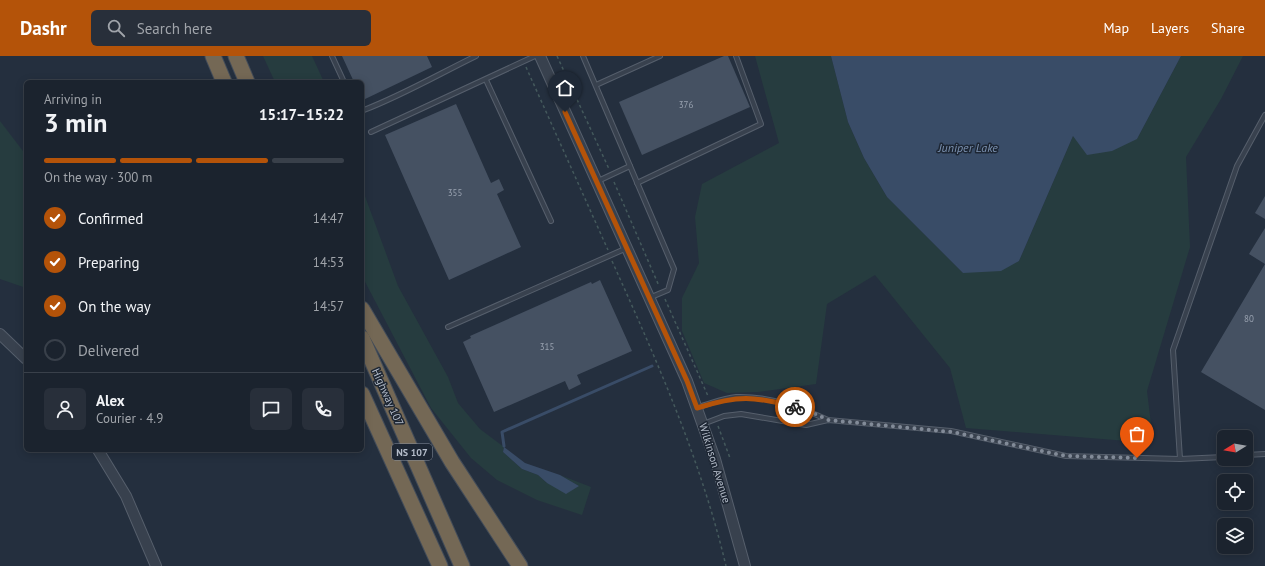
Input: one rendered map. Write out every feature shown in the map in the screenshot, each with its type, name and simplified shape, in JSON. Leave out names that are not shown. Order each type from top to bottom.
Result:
[{"type":"highway","points":[[213,56],[223,80]]},
{"type":"highway","points":[[236,56],[246,80]]},
{"type":"highway","points":[[364,312],[452,462],[520,566]]},
{"type":"highway","name":"Highway 107","points":[[364,343],[462,566]]},
{"type":"highway","name":"Highway 107","points":[[364,398],[440,566]]},
{"type":"street","name":"Wilkinson Avenue","points":[[540,56],[687,381],[715,459],[745,566]]},
{"type":"street","points":[[0,334],[24,357]]},
{"type":"street","points":[[99,452],[126,496],[156,566]]},
{"type":"lane","points":[[332,56],[343,80]]},
{"type":"lane","points":[[364,110],[415,88],[476,56]]},
{"type":"lane","points":[[371,132],[535,56]]},
{"type":"lane","points":[[583,56],[674,269],[668,290],[649,298]]},
{"type":"lane","points":[[596,85],[660,56]]},
{"type":"lane","points":[[637,183],[761,124],[736,56]]},
{"type":"lane","points":[[486,80],[551,221]]},
{"type":"lane","points":[[1180,459],[1173,350],[1237,166],[1265,115]]},
{"type":"lane","points":[[597,181],[630,166]]},
{"type":"lane","points":[[448,327],[627,248]]},
{"type":"lane","points":[[697,408],[735,397],[755,398],[809,411],[828,420]]},
{"type":"lane","points":[[703,424],[741,414],[806,425],[828,420],[952,432],[1066,456],[1180,459],[1217,457]]},
{"type":"lane","points":[[1253,455],[1265,454]]},
{"type":"path","points":[[557,56],[611,174],[709,400]]},
{"type":"path","points":[[524,61],[668,389],[700,472],[726,566]]},
{"type":"path","points":[[715,420],[730,458]]},
{"type":"green space","points":[[263,56],[312,56],[323,80],[274,80]]},
{"type":"green space","points":[[755,56],[831,56],[848,122],[864,158],[887,197],[963,273],[1019,261],[1073,136],[1137,139],[1181,56],[1243,56],[1221,99],[1186,157],[1190,247],[1147,391],[1152,432],[1127,441],[966,428],[950,368],[875,275],[827,304],[816,384],[758,392],[727,393],[704,383],[682,331],[682,298],[699,263],[695,217],[702,184],[779,143]]},
{"type":"green space","points":[[0,121],[24,152],[24,287],[0,279]]},
{"type":"green space","points":[[364,193],[398,286],[448,377],[458,403],[480,429],[504,447],[503,452],[522,469],[538,475],[547,483],[579,486],[560,475],[591,487],[582,515],[537,500],[497,480],[471,458],[431,408],[364,280]]},
{"type":"water","name":"Juniper Lake","points":[[831,56],[1181,56],[1137,139],[1112,151],[1087,155],[1073,136],[1019,261],[1001,271],[963,273],[887,197],[864,158],[848,122]]},
{"type":"water","points":[[504,447],[525,463],[560,475],[579,486],[566,494],[547,483],[538,475],[522,469],[503,452]]},
{"type":"building","points":[[342,56],[427,56],[432,67],[364,100],[364,80],[353,80]]},
{"type":"building","points":[[724,56],[728,56],[750,107],[642,155],[619,102]]},
{"type":"building","points":[[456,104],[491,183],[499,179],[504,190],[497,194],[521,247],[449,280],[385,135]]},
{"type":"building","points":[[1265,196],[1265,219],[1255,213]]},
{"type":"building","points":[[1265,228],[1265,264],[1249,254]]},
{"type":"building","points":[[1265,264],[1265,410],[1201,372]]},
{"type":"building","points":[[600,280],[632,351],[577,375],[581,384],[569,390],[565,381],[494,412],[463,342],[471,338],[470,336],[591,282],[592,284]]},
{"type":"waterway","points":[[504,446],[502,432],[652,366]]},
{"type":"way so far","points":[[795,407],[809,411],[828,420],[952,432],[1066,456],[1137,458]]},
{"type":"route","points":[[565,112],[687,381],[697,408],[735,397],[755,398],[795,407]]}]
